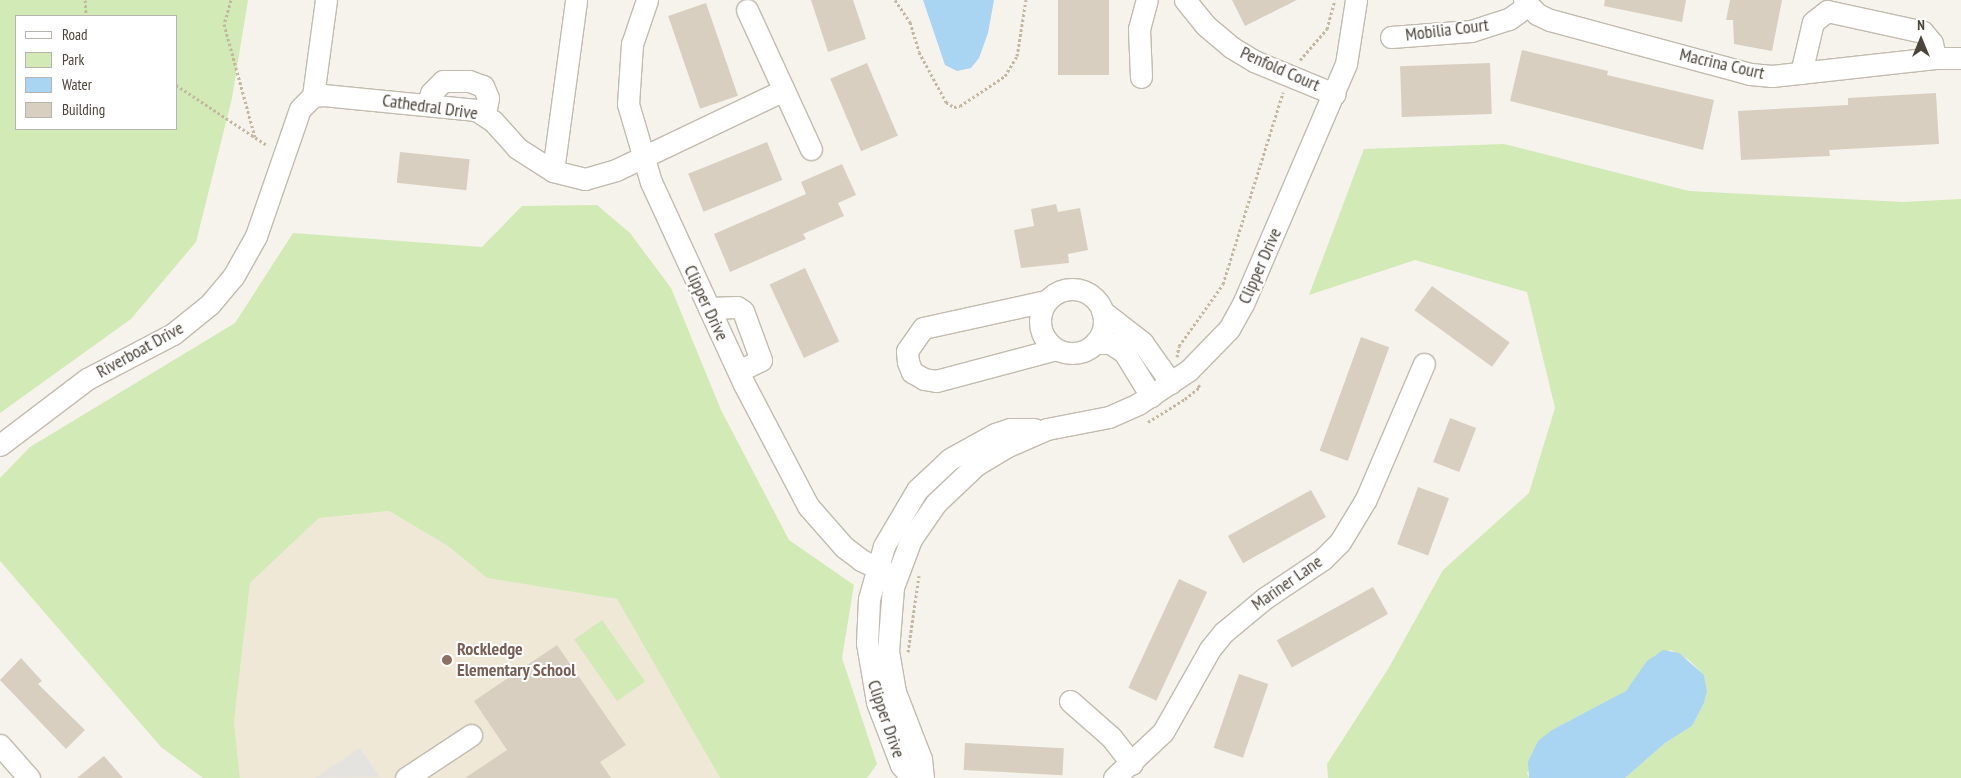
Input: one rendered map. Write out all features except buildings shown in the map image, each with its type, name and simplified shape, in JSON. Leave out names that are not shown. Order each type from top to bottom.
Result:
[{"type":"street","points":[[313,96],[326,0]]},
{"type":"street","points":[[553,171],[576,0]]},
{"type":"street","name":"Clipper Drive","points":[[646,0],[632,44],[628,74],[628,104],[642,157],[738,371],[808,506],[844,547],[876,568],[896,577]]},
{"type":"street","points":[[1141,77],[1139,29],[1146,0]]},
{"type":"street","name":"Penfold Court","points":[[1186,0],[1206,25],[1230,46],[1254,61],[1334,94]]},
{"type":"street","name":"Clipper Drive","points":[[923,778],[921,759],[872,682],[866,635],[876,568],[899,517],[938,469],[961,451],[995,434],[1010,430],[1046,430],[1109,417],[1151,396],[1171,383],[1212,349],[1243,304],[1334,94],[1353,34],[1356,0]]},
{"type":"street","name":"Mobilia Court","points":[[1391,37],[1471,31],[1509,19],[1526,3]]},
{"type":"street","name":"Macrina Court","points":[[1526,3],[1550,20],[1750,74],[1772,76],[1935,58],[1961,58]]},
{"type":"street","points":[[748,10],[811,150]]},
{"type":"street","points":[[1801,73],[1813,22],[1827,11],[1923,32],[1932,43],[1935,58]]},
{"type":"street","points":[[428,104],[431,93],[443,81],[469,81],[483,86],[488,98],[484,114]]},
{"type":"street","name":"Cathedral Drive","points":[[313,96],[323,94],[428,104],[484,114],[517,148],[553,171],[585,179],[616,170],[784,90]]},
{"type":"street","name":"Riverboat Drive","points":[[0,445],[87,379],[173,334],[210,304],[233,277],[256,236],[300,109],[313,96]]},
{"type":"street","points":[[1056,349],[936,381],[924,379],[912,372],[908,362],[907,351],[923,328],[1046,301],[1062,290],[1074,289],[1094,298],[1102,311],[1142,342],[1171,383]]},
{"type":"street","points":[[1046,301],[1041,310],[1040,330],[1056,349],[1071,354],[1081,352],[1095,343],[1104,329],[1102,311]]},
{"type":"street","points":[[709,308],[737,307],[743,311],[761,355],[757,364],[738,371]]},
{"type":"street","points":[[1095,343],[1110,343],[1124,352],[1151,396]]},
{"type":"street","name":"Mariner Lane","points":[[1114,778],[1132,764],[1163,732],[1210,649],[1224,632],[1258,602],[1323,559],[1340,542],[1366,499],[1424,364]]},
{"type":"street","name":"Clipper Drive","points":[[912,778],[902,765],[890,708],[890,670],[887,633],[896,577],[919,525],[963,476],[1000,450],[1046,430]]},
{"type":"street","points":[[1070,701],[1111,737],[1132,764]]},
{"type":"street","points":[[406,778],[471,735]]},
{"type":"street","points":[[0,745],[29,778]]},
{"type":"path","points":[[85,0],[86,15]]},
{"type":"path","points":[[178,85],[255,137],[224,24],[231,0]]},
{"type":"path","points":[[895,0],[910,22],[919,52],[946,102],[954,107],[960,106],[1005,76],[1017,56],[1026,0]]},
{"type":"path","points":[[1177,362],[1179,346],[1222,284],[1290,76],[1295,65],[1327,29],[1335,0]]},
{"type":"path","points":[[1144,424],[1176,406],[1200,387],[1193,381]]},
{"type":"path","points":[[908,655],[919,573]]},
{"type":"shaded area","name":"Rockledge Elementary School","points":[[389,511],[448,546],[487,578],[617,599],[720,778],[240,778],[234,722],[250,583],[319,518]]},
{"type":"shaded area","points":[[360,748],[380,777],[315,778]]},
{"type":"green space","points":[[0,0],[248,0],[232,98],[196,242],[131,319],[0,413]]},
{"type":"green space","points":[[1504,144],[1689,191],[1903,202],[1961,199],[1961,778],[1625,778],[1665,743],[1692,726],[1704,703],[1707,691],[1704,675],[1689,660],[1671,650],[1655,655],[1626,691],[1610,702],[1552,730],[1527,773],[1529,778],[1328,778],[1327,764],[1388,669],[1443,570],[1529,493],[1555,408],[1527,292],[1415,260],[1309,295],[1364,149]]},
{"type":"green space","points":[[597,205],[630,233],[671,288],[721,410],[789,540],[854,585],[842,658],[877,764],[867,778],[720,778],[617,599],[487,578],[448,546],[389,511],[319,518],[250,583],[234,722],[240,778],[203,778],[161,747],[0,561],[0,478],[30,447],[235,323],[293,233],[482,247],[522,206]]},
{"type":"green space","points":[[602,620],[645,681],[617,701],[574,640]]},
{"type":"water","points":[[923,0],[994,0],[988,33],[979,58],[971,68],[957,71],[945,65]]},
{"type":"water","points":[[1663,650],[1679,653],[1704,675],[1707,691],[1704,703],[1692,726],[1665,743],[1625,778],[1529,778],[1528,762],[1538,741],[1552,730],[1626,691],[1647,661]]},
{"type":"place","name":"Rockledge Elementary School","points":[[447,660]]}]
